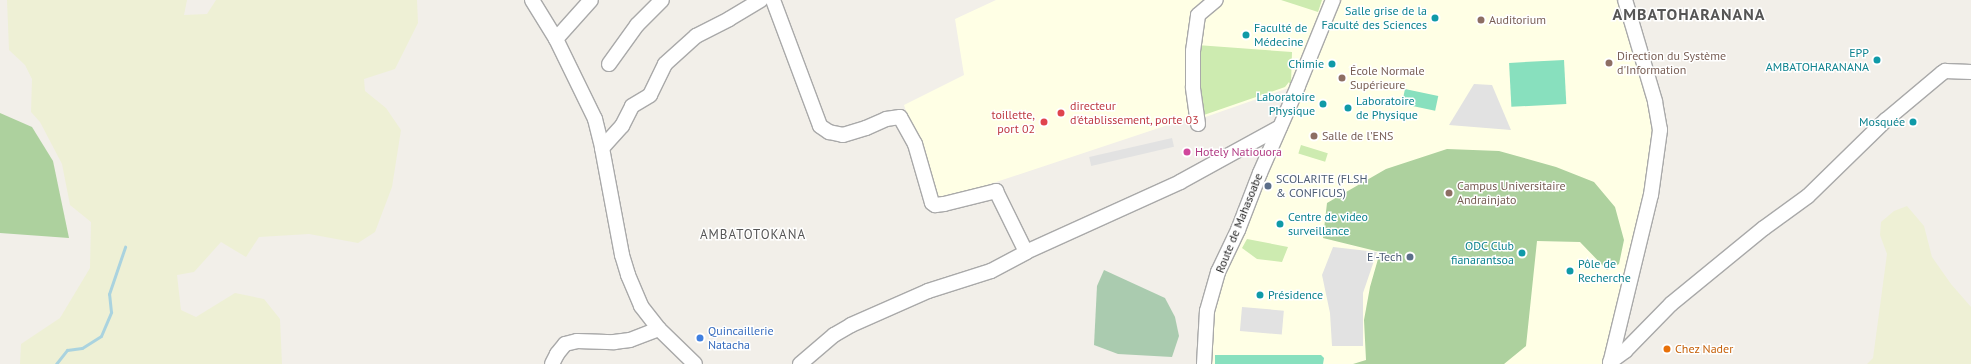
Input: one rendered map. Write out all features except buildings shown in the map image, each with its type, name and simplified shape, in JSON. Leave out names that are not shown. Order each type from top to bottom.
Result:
[{"type":"street","points":[[532,0],[556,39],[595,119],[622,254],[628,275],[641,306],[659,329],[695,364]]},
{"type":"street","points":[[556,39],[591,0]]},
{"type":"street","points":[[609,64],[637,25],[662,0]]},
{"type":"street","points":[[602,148],[622,126],[632,106],[650,95],[665,64],[696,36],[761,0]]},
{"type":"street","points":[[773,0],[820,126],[828,132],[843,135],[866,128],[886,119],[900,117],[915,144],[932,203],[935,205],[944,204],[996,191],[1026,252]]},
{"type":"street","points":[[1198,124],[1193,87],[1193,51],[1198,14],[1216,0]]},
{"type":"street","name":"Route de Mahasoabe","points":[[1204,364],[1208,312],[1218,272],[1238,230],[1260,173],[1333,0]]},
{"type":"street","points":[[1610,363],[1651,195],[1660,130],[1655,101],[1625,0]]},
{"type":"street","points":[[1610,363],[1625,351],[1672,304],[1764,228],[1808,196],[1886,120],[1945,71],[1971,72]]},
{"type":"street","points":[[800,364],[834,335],[851,326],[928,291],[991,271],[1026,252],[1180,182],[1280,127]]},
{"type":"street","points":[[552,364],[556,354],[565,344],[576,341],[614,342],[630,340],[659,329]]},
{"type":"shaded area","points":[[7,0],[187,0],[184,15],[207,14],[216,0],[417,0],[418,23],[395,69],[364,79],[365,91],[386,108],[401,130],[392,187],[375,232],[358,243],[309,234],[259,237],[246,257],[221,242],[194,272],[177,275],[181,310],[196,317],[235,293],[264,299],[280,319],[282,364],[20,364],[21,344],[60,318],[90,268],[91,222],[70,205],[62,164],[40,122],[31,112],[32,79],[25,65],[9,50]]},
{"type":"shaded area","name":"Campus Universitaire Andrainjato","points":[[996,0],[1622,0],[1652,102],[1652,154],[1615,364],[1207,364],[1210,308],[1294,86],[1194,121],[1192,117],[951,197],[934,198],[904,105],[964,75],[955,19]]},
{"type":"shaded area","points":[[1474,84],[1492,85],[1511,130],[1449,125]]},
{"type":"shaded area","points":[[1172,138],[1174,147],[1091,166],[1089,157]]},
{"type":"shaded area","points":[[1907,206],[1924,226],[1932,257],[1951,284],[1971,307],[1971,364],[1867,364],[1873,358],[1887,254],[1880,235],[1881,222],[1894,211]]},
{"type":"shaded area","points":[[1333,247],[1377,252],[1363,293],[1363,346],[1332,346],[1330,313],[1322,275]]},
{"type":"shaded area","points":[[1104,270],[1165,298],[1175,317],[1179,336],[1172,357],[1118,354],[1094,345],[1097,286]]},
{"type":"shaded area","points":[[1242,307],[1284,311],[1282,335],[1240,331]]},
{"type":"green space","points":[[1281,0],[1322,0],[1318,12]]},
{"type":"green space","points":[[1197,45],[1292,52],[1291,84],[1290,85],[1289,82],[1285,87],[1201,116]]},
{"type":"green space","points":[[1564,60],[1566,104],[1511,107],[1509,63]]},
{"type":"green space","points":[[1405,89],[1438,96],[1435,111],[1402,104]]},
{"type":"green space","points":[[0,113],[32,127],[53,161],[69,238],[0,233]]},
{"type":"green space","points":[[1301,145],[1328,153],[1325,162],[1298,154]]},
{"type":"green space","points":[[1447,149],[1499,151],[1556,167],[1594,182],[1615,207],[1624,240],[1619,264],[1607,270],[1580,242],[1537,241],[1526,346],[1504,364],[1353,364],[1366,360],[1364,320],[1370,287],[1380,252],[1323,238],[1327,203],[1386,169]]},
{"type":"green space","points":[[1247,239],[1288,247],[1282,262],[1257,259],[1242,248]]},
{"type":"green space","points":[[1215,355],[1321,355],[1324,358],[1323,364],[1215,364]]},
{"type":"waterway","points":[[56,364],[67,350],[82,348],[101,336],[111,312],[109,294],[125,247]]},
{"type":"place","name":"Salle grise de la Faculté des Sciences","points":[[1435,18]]},
{"type":"place","name":"Auditorium","points":[[1481,20]]},
{"type":"place","name":"Faculté de Médecine","points":[[1246,35]]},
{"type":"place","name":"EPP AMBATOHARANANA","points":[[1877,60]]},
{"type":"place","name":"Direction du Système d'Information","points":[[1609,63]]},
{"type":"place","name":"Chimie","points":[[1332,64]]},
{"type":"place","name":"École Normale Supérieure","points":[[1342,78]]},
{"type":"place","name":"Laboratoire Physique","points":[[1323,104]]},
{"type":"place","name":"Laboratoire de Physique","points":[[1348,108]]},
{"type":"place","name":"directeur d'établissement, porte 03","points":[[1061,113]]},
{"type":"place","name":"toillette, port 02","points":[[1044,122]]},
{"type":"place","name":"Mosquée","points":[[1913,122]]},
{"type":"place","name":"Salle de l'ENS","points":[[1314,136]]},
{"type":"place","name":"Hotely Natiouora","points":[[1187,152]]},
{"type":"place","name":"SCOLARITE (FLSH & CONFICUS)","points":[[1268,186]]},
{"type":"place","name":"Campus Universitaire Andrainjato","points":[[1449,193]]},
{"type":"place","name":"Centre de video surveillance","points":[[1280,224]]},
{"type":"place","name":"ODC Club fianarantsoa","points":[[1522,253]]},
{"type":"place","name":"E -Tech","points":[[1410,257]]},
{"type":"place","name":"Pôle de Recherche","points":[[1570,271]]},
{"type":"place","name":"Présidence","points":[[1260,295]]},
{"type":"place","name":"Quincaillerie Natacha","points":[[700,338]]},
{"type":"place","name":"Chez Nader","points":[[1667,349]]},
{"type":"district","name":"AMBATOHARANANA","points":[[1689,14]]},
{"type":"district","name":"AMBATOTOKANA","points":[[753,235]]}]
